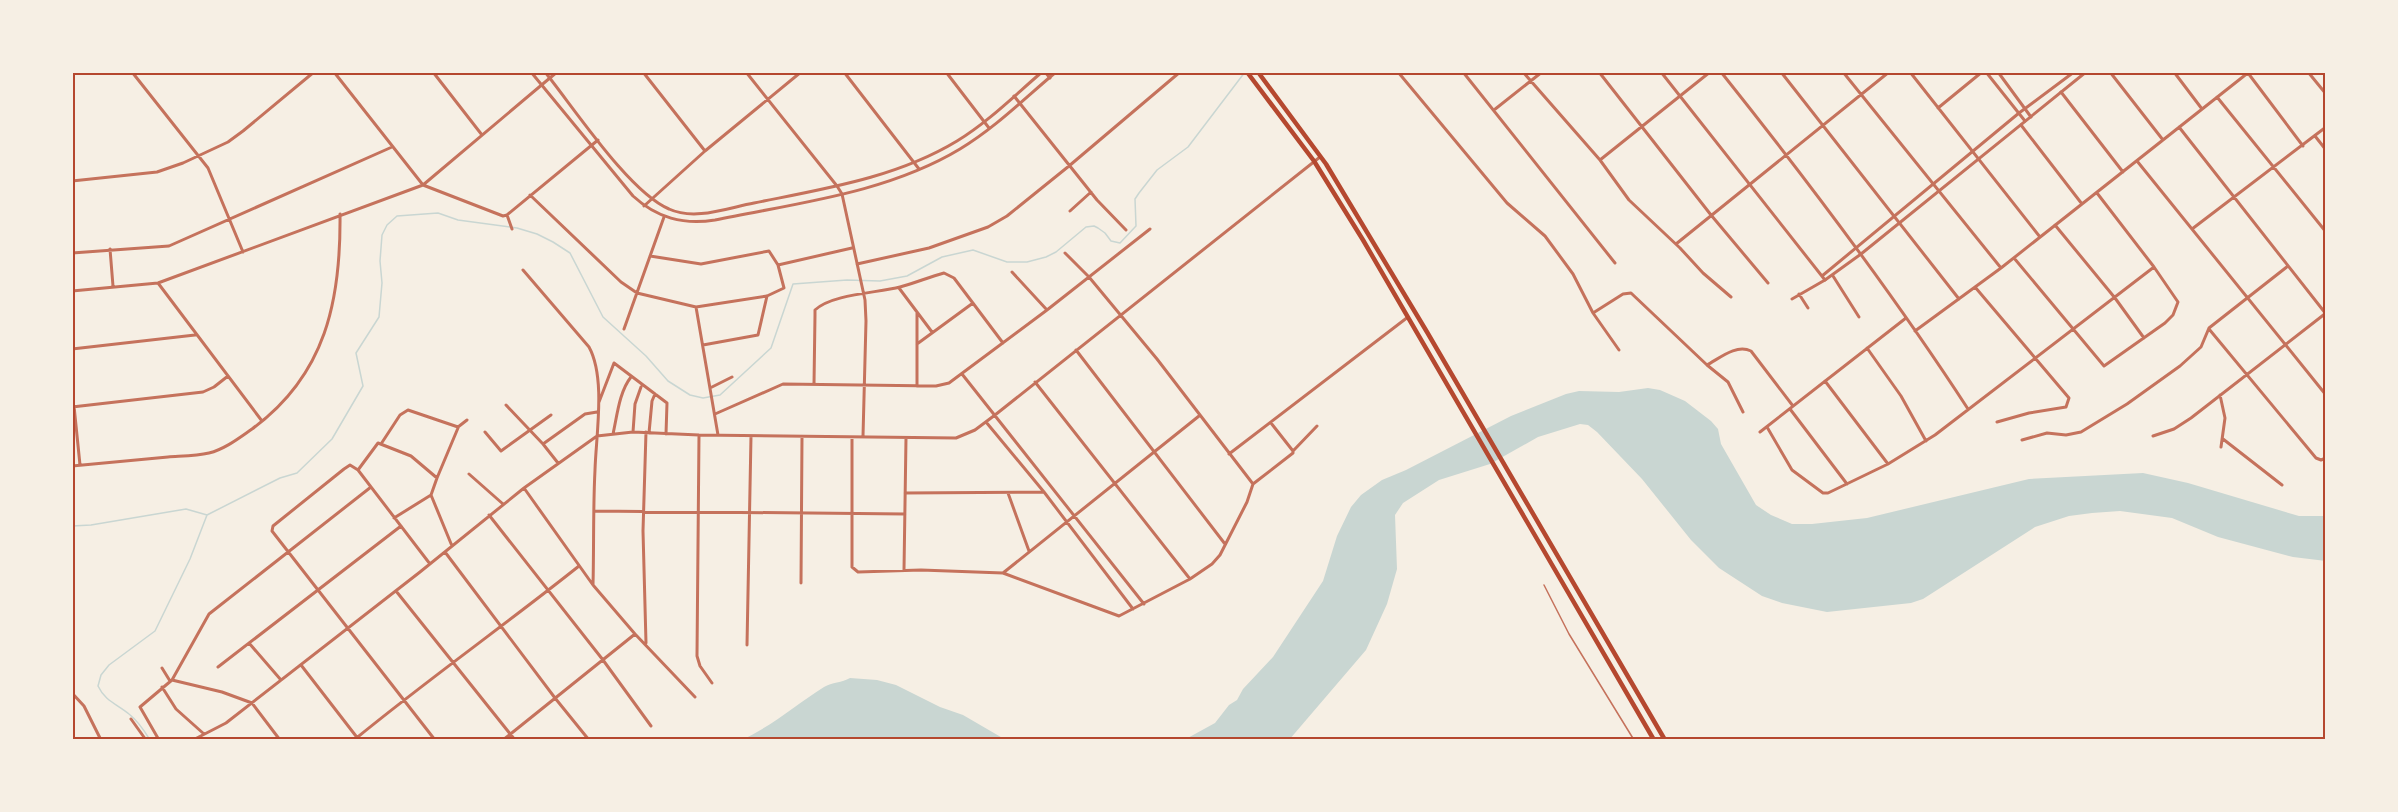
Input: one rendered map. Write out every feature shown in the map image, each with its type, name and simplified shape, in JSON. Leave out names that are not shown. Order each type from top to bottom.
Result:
[{"type":"highway","points":[[1247,72],[1314,161],[1421,336],[1654,740]]},
{"type":"highway","points":[[1259,73],[1320,156],[1428,332],[1665,740]]},
{"type":"street","points":[[132,72],[212,176],[243,252]]},
{"type":"street","points":[[72,181],[157,172],[198,156],[228,142],[314,72]]},
{"type":"street","points":[[334,72],[423,185],[503,216],[598,140]]},
{"type":"street","points":[[433,72],[482,135]]},
{"type":"street","points":[[531,72],[590,146],[644,206],[664,217],[681,221],[703,222],[842,194],[919,170],[962,148],[1056,72]]},
{"type":"street","points":[[545,72],[642,192],[668,209],[682,214],[709,212],[837,186],[915,162],[956,141],[984,122],[1044,72],[1050,78]]},
{"type":"street","points":[[72,291],[158,284],[340,214],[423,185],[557,72]]},
{"type":"street","points":[[643,72],[705,151]]},
{"type":"street","points":[[746,72],[842,194],[864,293],[866,321],[863,437]]},
{"type":"street","points":[[644,206],[705,151],[801,72]]},
{"type":"street","points":[[844,72],[919,170]]},
{"type":"street","points":[[946,72],[989,128]]},
{"type":"street","points":[[857,264],[929,248],[988,227],[1006,216],[1069,166],[1180,72]]},
{"type":"street","points":[[1398,72],[1507,203],[1545,236],[1573,274],[1593,313],[1619,351]]},
{"type":"street","points":[[1463,72],[1615,263]]},
{"type":"street","points":[[1523,72],[1600,160],[1629,200],[1703,273],[1731,297]]},
{"type":"street","points":[[1494,110],[1542,72]]},
{"type":"street","points":[[1599,72],[1711,215],[1768,283]]},
{"type":"street","points":[[1660,72],[1825,280]]},
{"type":"street","points":[[1600,160],[1710,72]]},
{"type":"street","points":[[1721,72],[1857,248],[1968,410]]},
{"type":"street","points":[[1780,72],[1959,299]]},
{"type":"street","points":[[1843,72],[2001,268]]},
{"type":"street","points":[[1676,244],[1889,72]]},
{"type":"street","points":[[1910,72],[2040,237]]},
{"type":"street","points":[[1938,108],[1982,72]]},
{"type":"street","points":[[1986,72],[2025,121]]},
{"type":"street","points":[[1998,72],[2031,117]]},
{"type":"street","points":[[1822,276],[2019,113],[2074,72]]},
{"type":"street","points":[[1792,298],[1833,276],[2086,72]]},
{"type":"street","points":[[2110,72],[2163,140]]},
{"type":"street","points":[[2174,72],[2202,109]]},
{"type":"street","points":[[2241,72],[2247,74],[2303,146]]},
{"type":"street","points":[[2308,72],[2326,94]]},
{"type":"street","points":[[1916,331],[2014,258],[2247,74]]},
{"type":"street","points":[[2061,92],[2123,172]]},
{"type":"street","points":[[1014,96],[1069,166],[1126,230]]},
{"type":"street","points":[[2217,97],[2326,232]]},
{"type":"street","points":[[2021,125],[2082,204]]},
{"type":"street","points":[[2153,436],[2183,424],[2326,313],[2179,127]]},
{"type":"street","points":[[2192,229],[2326,127]]},
{"type":"street","points":[[2315,136],[2326,150]]},
{"type":"street","points":[[72,253],[169,246],[392,147]]},
{"type":"street","points":[[193,740],[226,723],[396,591],[503,504],[597,436],[647,432],[801,437],[956,438],[975,430],[1320,156]]},
{"type":"street","points":[[2138,161],[2326,395]]},
{"type":"street","points":[[1070,211],[1091,192]]},
{"type":"street","points":[[2014,258],[2075,329],[2103,366],[2144,338],[2173,315],[2178,302],[2097,193]]},
{"type":"street","points":[[530,195],[621,282],[638,293],[696,306],[767,296],[784,288],[778,265],[770,250],[701,264],[650,256]]},
{"type":"street","points":[[750,203],[751,213]]},
{"type":"street","points":[[72,466],[209,453],[232,443],[262,422],[282,403],[298,381],[326,333],[337,289],[340,214]]},
{"type":"street","points":[[507,215],[512,229]]},
{"type":"street","points":[[624,329],[664,217]]},
{"type":"street","points":[[2055,225],[2115,298],[2144,338]]},
{"type":"street","points":[[715,414],[724,412],[776,385],[936,386],[949,382],[1150,230]]},
{"type":"street","points":[[778,265],[853,247]]},
{"type":"street","points":[[110,249],[114,286]]},
{"type":"street","points":[[1065,253],[1121,315],[1253,484]]},
{"type":"street","points":[[2022,440],[2047,432],[2073,434],[2111,414],[2180,366],[2201,346],[2209,328],[2288,266]]},
{"type":"street","points":[[1767,427],[1792,470],[1826,494],[1888,464],[1926,441],[2154,267]]},
{"type":"street","points":[[523,270],[589,347],[596,364],[599,402]]},
{"type":"street","points":[[1012,272],[1047,310]]},
{"type":"street","points":[[814,384],[815,310],[820,306],[864,293],[898,287],[929,277],[949,274],[1003,343]]},
{"type":"street","points":[[1833,276],[1859,316]]},
{"type":"street","points":[[158,284],[262,422]]},
{"type":"street","points":[[898,287],[932,332]]},
{"type":"street","points":[[1975,287],[2067,395],[2068,405],[2066,407],[2029,413],[1997,422]]},
{"type":"street","points":[[1593,313],[1623,294],[1631,293],[1728,382],[1743,412]]},
{"type":"street","points":[[1799,294],[1808,308]]},
{"type":"street","points":[[702,345],[758,335],[767,296]]},
{"type":"street","points":[[917,344],[973,303]]},
{"type":"street","points":[[696,306],[718,435]]},
{"type":"street","points":[[917,386],[918,313]]},
{"type":"street","points":[[1229,454],[1408,317]]},
{"type":"street","points":[[1760,432],[1906,318]]},
{"type":"street","points":[[2209,328],[2316,458],[2321,460],[2326,458]]},
{"type":"street","points":[[72,349],[196,335]]},
{"type":"street","points":[[1707,365],[1738,348],[1750,351],[1847,484]]},
{"type":"street","points":[[1867,348],[1901,396],[1926,441]]},
{"type":"street","points":[[1076,350],[1225,544]]},
{"type":"street","points":[[593,585],[597,412],[614,363],[642,386],[662,398],[668,407],[666,434]]},
{"type":"street","points":[[962,374],[1144,604]]},
{"type":"street","points":[[80,465],[73,407],[203,392],[228,376]]},
{"type":"street","points":[[613,434],[623,394],[631,377]]},
{"type":"street","points":[[711,390],[732,377]]},
{"type":"street","points":[[1825,381],[1888,464]]},
{"type":"street","points":[[1035,382],[1190,579]]},
{"type":"street","points":[[633,432],[635,404],[642,386]]},
{"type":"street","points":[[2322,390],[2326,387]]},
{"type":"street","points":[[646,644],[643,512],[647,432],[655,394]]},
{"type":"street","points":[[2220,394],[2225,418],[2221,447]]},
{"type":"street","points":[[506,405],[558,463]]},
{"type":"street","points":[[381,444],[400,415],[408,410],[458,427]]},
{"type":"street","points":[[543,444],[585,414],[597,412]]},
{"type":"street","points":[[485,432],[501,451],[551,415]]},
{"type":"street","points":[[1003,573],[1199,416]]},
{"type":"street","points":[[452,546],[431,495],[458,427],[466,420]]},
{"type":"street","points":[[986,422],[1044,492],[1133,610]]},
{"type":"street","points":[[1271,423],[1293,451]]},
{"type":"street","points":[[852,437],[852,567],[854,570],[858,572],[904,570],[1003,573],[1116,616],[1133,610],[1190,579],[1212,564],[1220,555],[1247,502],[1253,484],[1293,451],[1317,426]]},
{"type":"street","points":[[699,435],[697,656],[702,669],[712,683]]},
{"type":"street","points":[[747,645],[752,436]]},
{"type":"street","points":[[801,437],[801,583]]},
{"type":"street","points":[[904,570],[906,438]]},
{"type":"street","points":[[2223,439],[2282,485]]},
{"type":"street","points":[[358,470],[376,445],[381,444],[411,456],[437,478]]},
{"type":"street","points":[[430,564],[358,470],[350,465],[273,526],[272,531],[435,740]]},
{"type":"street","points":[[469,474],[503,504]]},
{"type":"street","points":[[159,740],[140,709],[142,704],[171,680],[209,614],[371,487]]},
{"type":"street","points":[[524,488],[593,585],[635,634],[695,697]]},
{"type":"street","points":[[1008,492],[1029,551]]},
{"type":"street","points":[[905,493],[1044,492]]},
{"type":"street","points":[[394,518],[431,495]]},
{"type":"street","points":[[594,511],[904,514]]},
{"type":"street","points":[[489,515],[603,660],[651,726]]},
{"type":"street","points":[[218,667],[401,526]]},
{"type":"street","points":[[445,552],[589,740]]},
{"type":"street","points":[[301,665],[357,739],[453,661],[501,628],[579,566]]},
{"type":"street","points":[[396,591],[515,740]]},
{"type":"street","points":[[503,740],[635,634]]},
{"type":"street","points":[[249,643],[281,680]]},
{"type":"street","points":[[162,668],[171,680],[222,692],[252,703],[280,740]]},
{"type":"street","points":[[162,687],[176,710],[204,734]]},
{"type":"street","points":[[72,693],[84,706],[101,740]]},
{"type":"street","points":[[131,718],[146,740]]},
{"type":"lane","points":[[1544,585],[1569,634],[1634,740]]},
{"type":"shaded area","points":[[1648,388],[1660,390],[1685,401],[1711,421],[1718,429],[1721,444],[1756,505],[1771,515],[1792,524],[1867,518],[2029,479],[2143,473],[2188,483],[2299,516],[2326,516],[2326,561],[2293,557],[2218,537],[2172,518],[2120,511],[2092,513],[2069,516],[2035,527],[1923,599],[1911,603],[1827,612],[1782,603],[1762,596],[1719,568],[1691,540],[1642,479],[1597,432],[1588,425],[1580,424],[1538,437],[1490,464],[1439,480],[1403,503],[1395,515],[1397,569],[1387,604],[1366,650],[1289,740],[1184,740],[1215,723],[1273,657],[1323,581],[1337,536],[1351,507],[1361,495],[1382,480],[1511,416],[1566,394],[1579,391],[1619,392]]},
{"type":"shaded area","points":[[850,678],[877,680],[896,685],[940,707],[963,715],[1006,740],[741,740],[773,722],[824,687]]},
{"type":"waterway","points":[[150,740],[135,720],[101,691],[98,686],[101,675],[109,665],[155,631],[190,559],[207,515],[280,478],[297,473],[332,439],[363,386],[356,353],[379,317],[382,235],[387,225],[397,216],[438,213],[458,220],[517,228],[553,242],[570,253],[603,317],[646,356],[668,381],[690,395],[703,398],[720,395],[771,348],[793,284],[847,280],[880,281],[907,276],[942,257],[973,250],[1007,262],[1027,262],[1056,252],[1086,227],[1094,226],[1105,233],[1111,241],[1120,243],[1136,226],[1135,199],[1139,193],[1157,170],[1188,147],[1245,72]]},
{"type":"waterway","points":[[72,526],[91,525],[186,509],[207,515]]}]
